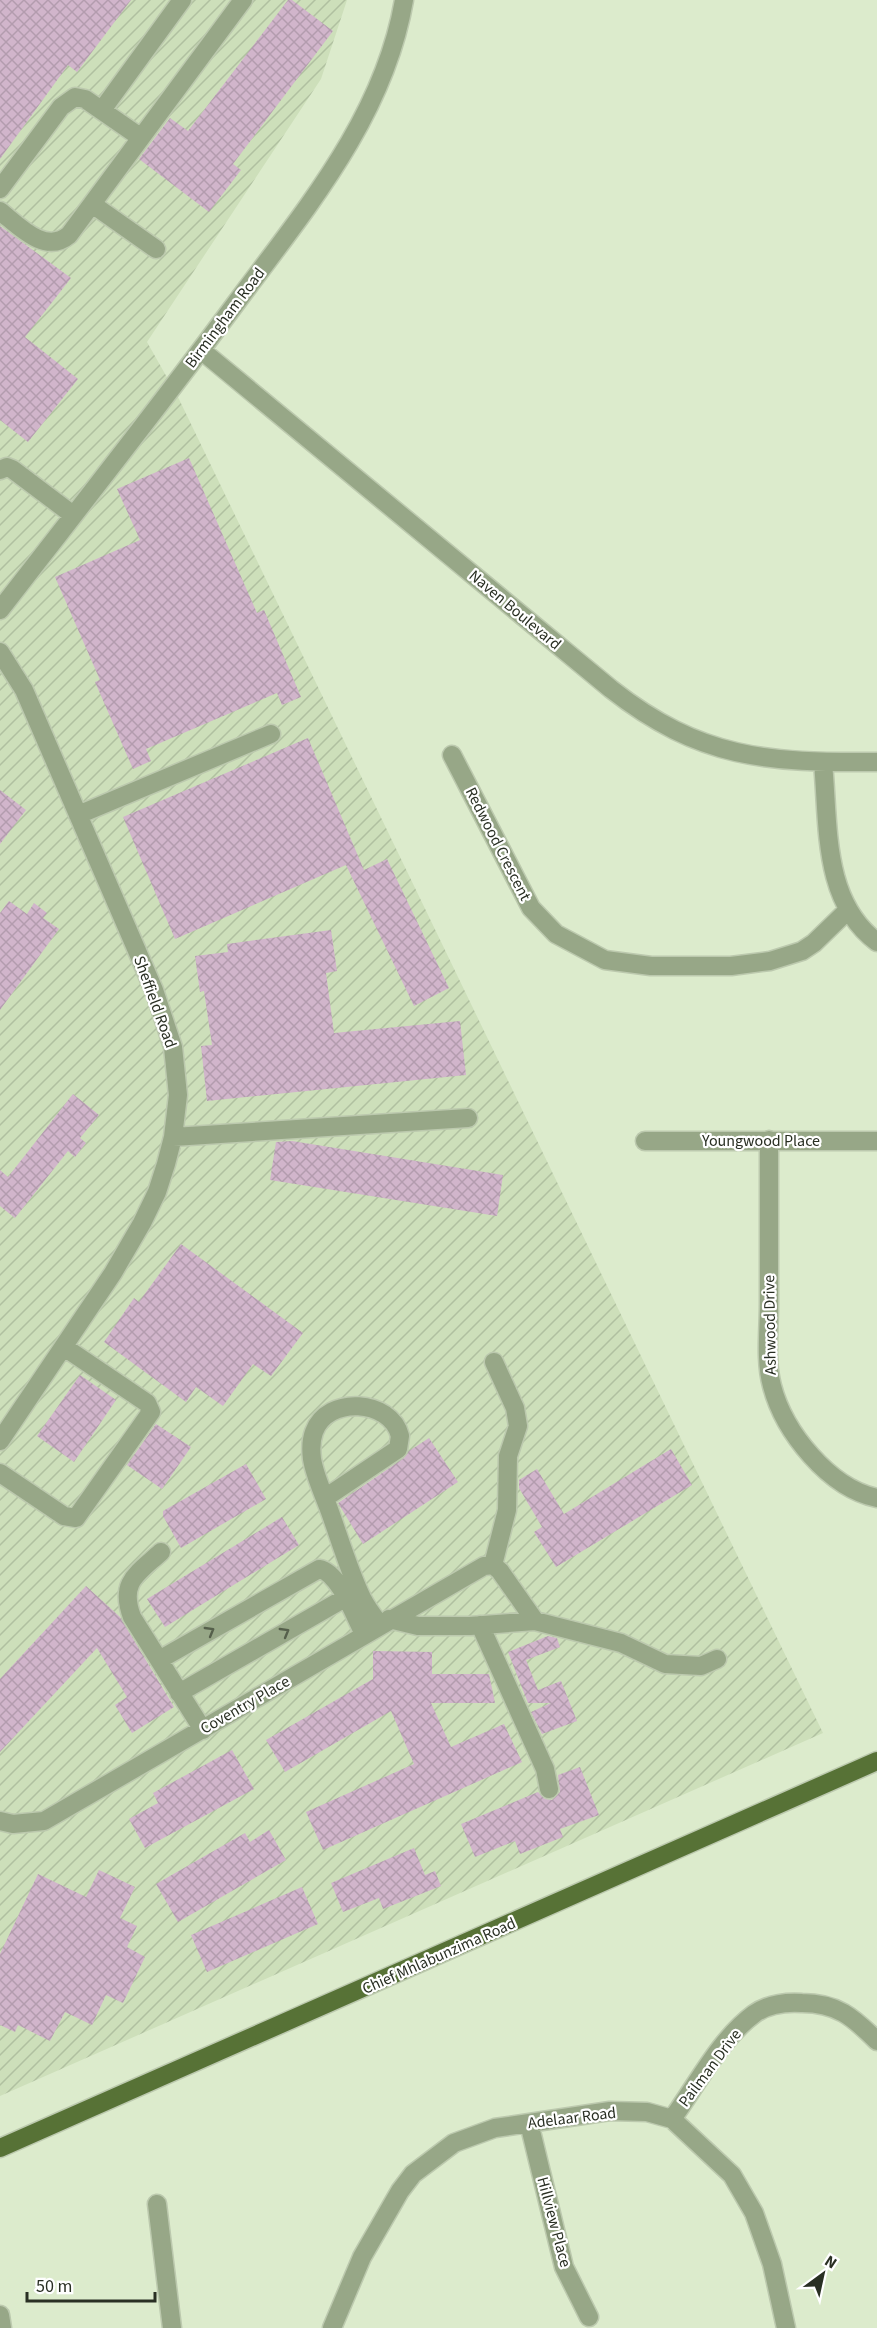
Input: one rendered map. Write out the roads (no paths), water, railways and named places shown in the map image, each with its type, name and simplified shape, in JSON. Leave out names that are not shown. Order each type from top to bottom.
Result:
[{"type":"main road","name":"Chief Mhlabunzima Road","points":[[0,2148],[877,1761]]},
{"type":"street","points":[[102,110],[182,0]]},
{"type":"street","points":[[0,211],[43,242],[58,243],[69,235],[243,0]]},
{"type":"street","name":"Birmingham Road","points":[[0,610],[201,350],[317,194],[359,127],[390,52],[404,0]]},
{"type":"street","points":[[0,189],[68,100],[80,97],[140,137]]},
{"type":"street","points":[[92,204],[156,249]]},
{"type":"street","name":"Naven Boulevard","points":[[201,350],[633,706],[683,736],[709,746],[778,760],[823,763],[877,762]]},
{"type":"street","points":[[0,470],[7,467],[12,469],[73,515]]},
{"type":"street","name":"Sheffield Road","points":[[0,652],[24,690],[154,990],[170,1036],[177,1073],[173,1137],[157,1192],[142,1223],[113,1273],[64,1347],[2,1433]]},
{"type":"street","points":[[78,815],[271,734]]},
{"type":"street","name":"Redwood Crescent","points":[[452,755],[531,908],[556,934],[605,960],[651,966],[731,966],[770,961],[802,951],[814,943],[847,911]]},
{"type":"street","points":[[823,763],[832,865],[847,911],[865,933],[877,942]]},
{"type":"street","points":[[173,1137],[468,1118]]},
{"type":"street","name":"Ashwood Drive","points":[[768,1140],[769,1364],[776,1401],[800,1439],[828,1471],[857,1491],[877,1498]]},
{"type":"street","name":"Youngwood Place","points":[[645,1141],[877,1141]]},
{"type":"street","points":[[0,1473],[64,1516],[76,1518],[151,1412],[147,1403],[64,1347]]},
{"type":"street","points":[[494,1362],[515,1408],[518,1426],[508,1456],[507,1510],[488,1566],[500,1571],[535,1621]]},
{"type":"street","points":[[325,1498],[398,1449],[400,1436],[391,1420],[374,1410],[354,1406],[335,1409],[318,1424],[312,1439],[312,1458],[325,1498],[363,1600],[378,1626]]},
{"type":"street","points":[[161,1552],[137,1574],[126,1591],[132,1617],[203,1730]]},
{"type":"street","name":"Coventry Place","points":[[0,1821],[13,1824],[44,1821],[378,1626],[488,1566]]},
{"type":"street","points":[[159,1660],[315,1570],[331,1573],[345,1598],[378,1626],[480,1625],[535,1621],[621,1643],[665,1664],[701,1666],[717,1659]]},
{"type":"street","points":[[179,1693],[345,1598]]},
{"type":"street","points":[[480,1625],[545,1769],[549,1789]]},
{"type":"street","name":"Pailman Drive","points":[[672,2119],[729,2039],[754,2015],[764,2009],[794,2002],[829,2005],[855,2019],[877,2041]]},
{"type":"street","name":"Adelaar Road","points":[[332,2328],[362,2257],[400,2191],[414,2174],[454,2143],[495,2128],[610,2110],[647,2112],[672,2119],[732,2175],[754,2212],[772,2264],[786,2328]]},
{"type":"street","name":"Hillview Place","points":[[529,2122],[564,2267],[589,2317]]},
{"type":"street","points":[[157,2204],[172,2328]]},
{"type":"street","points":[[0,2315],[2,2328]]}]
